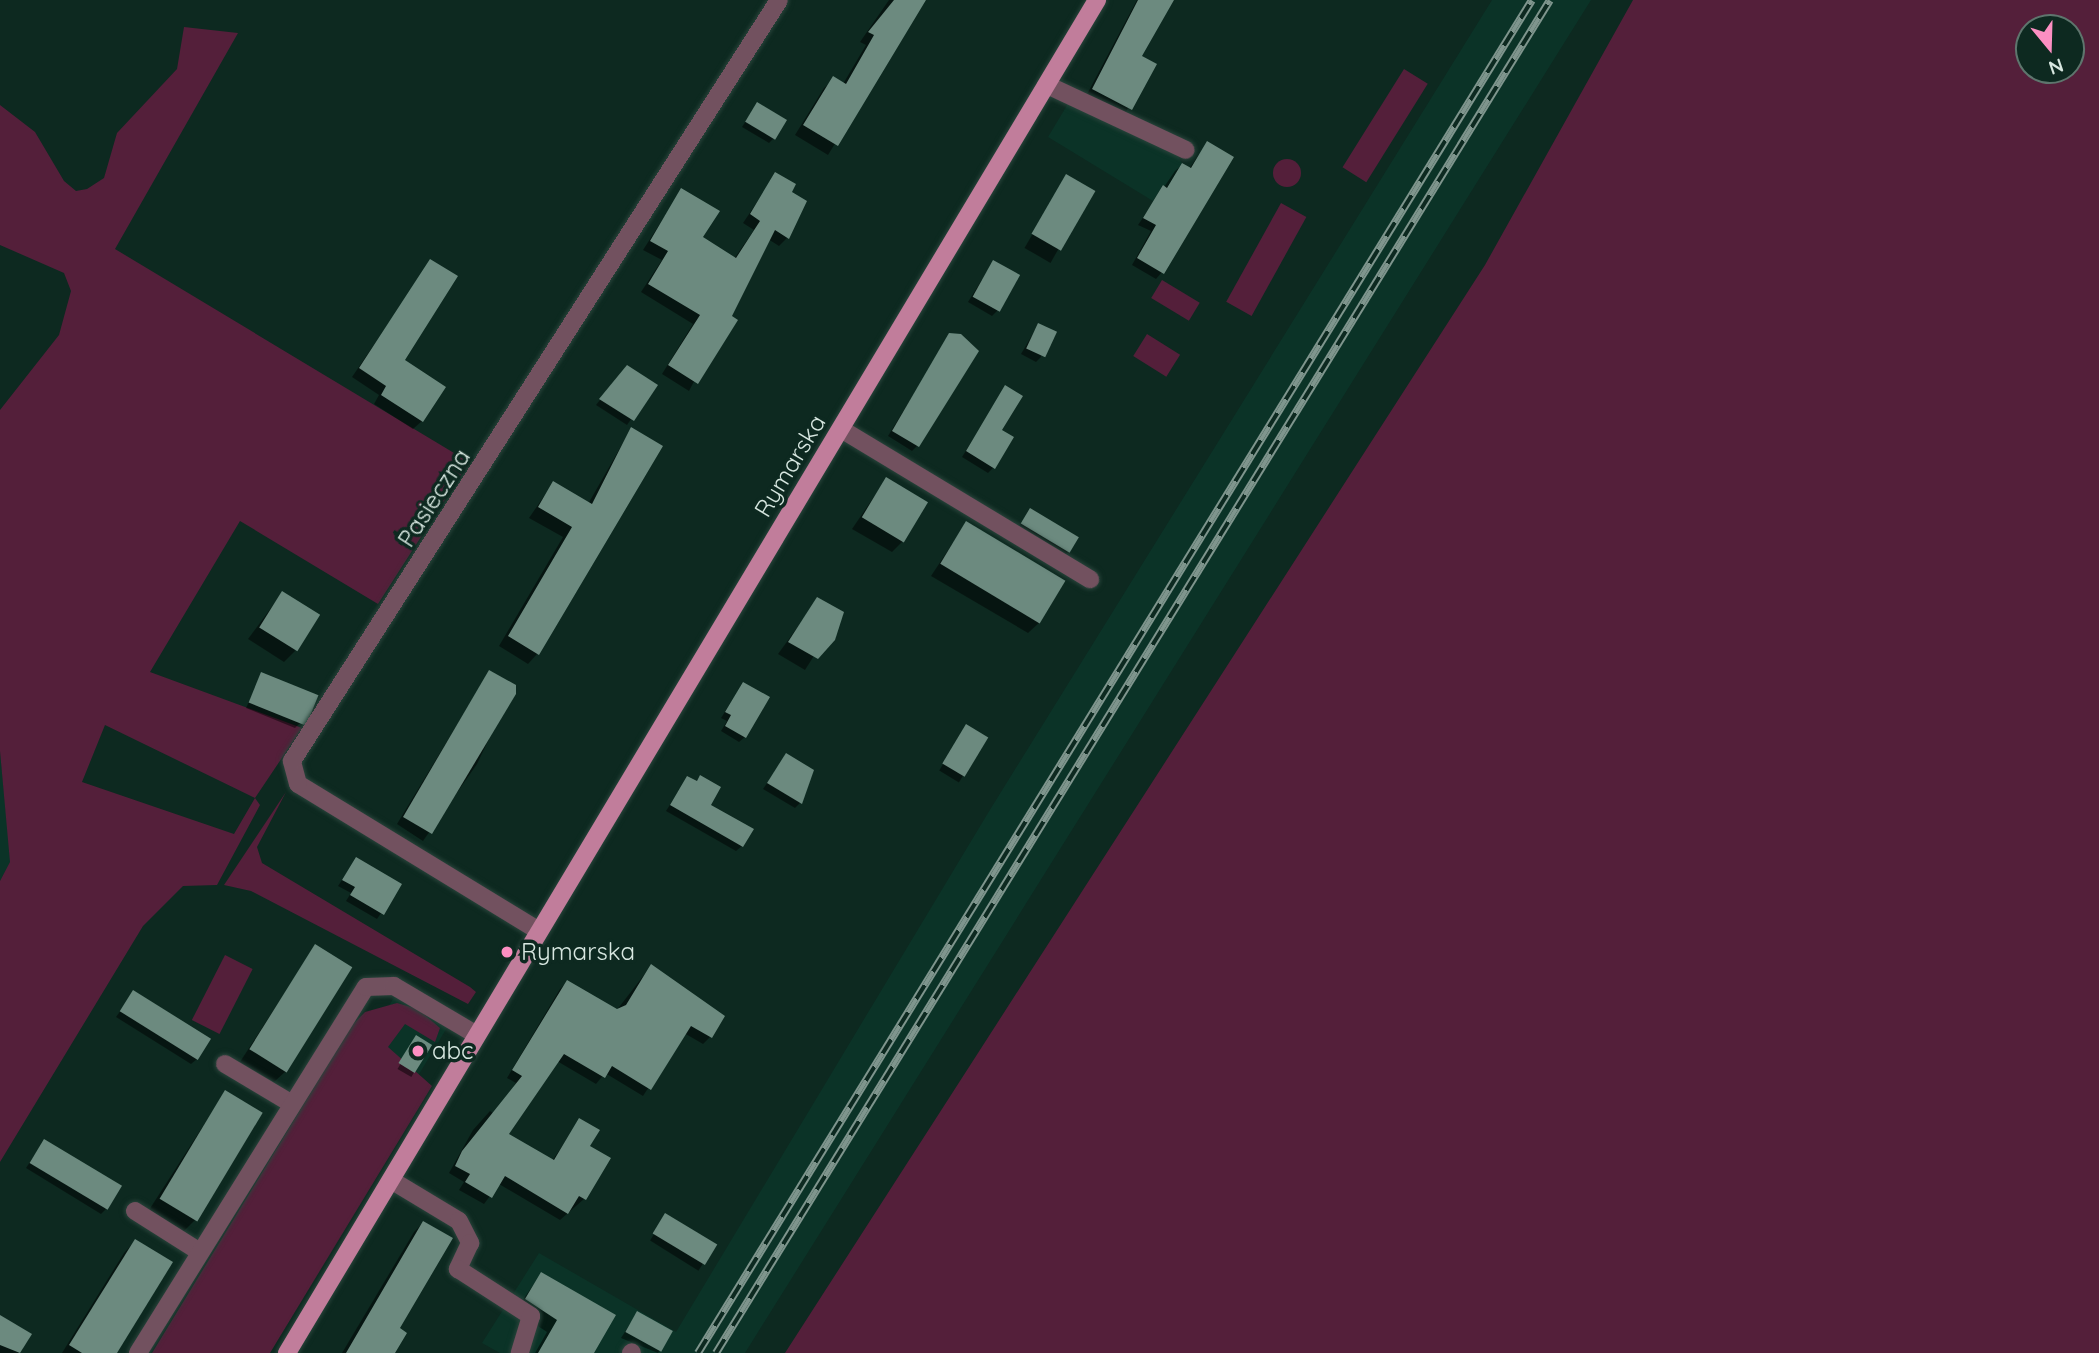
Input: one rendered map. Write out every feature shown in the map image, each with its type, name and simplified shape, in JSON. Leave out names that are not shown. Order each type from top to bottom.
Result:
[{"type":"main road","name":"Rymarska","points":[[288,1353],[1097,0]]},
{"type":"street","name":"Pasieczna","points":[[539,931],[298,784],[292,761],[779,0]]},
{"type":"street","points":[[1047,85],[1186,150]]},
{"type":"street","points":[[841,429],[1090,579]]},
{"type":"street","points":[[138,1353],[355,1002],[378,982],[477,1034]]},
{"type":"street","points":[[225,1064],[292,1104]]},
{"type":"street","points":[[391,1180],[459,1222],[470,1243],[458,1269],[531,1316],[520,1353]]},
{"type":"street","points":[[135,1211],[201,1252]]},
{"type":"shaded area","points":[[1492,0],[1591,0],[745,1353],[500,1353],[482,1343],[539,1253],[676,1332],[988,813]]},
{"type":"shaded area","points":[[1633,0],[2099,0],[2099,1353],[785,1353],[1485,265]]},
{"type":"shaded area","points":[[184,27],[238,33],[115,249],[469,462],[378,604],[240,521],[150,672],[302,728],[255,798],[260,805],[217,885],[183,886],[143,926],[0,1162],[0,881],[10,862],[0,751],[0,410],[59,335],[71,291],[64,273],[0,245],[0,105],[35,132],[64,181],[76,191],[87,189],[104,178],[117,133],[177,69]],"holes":[[[105,725],[255,798],[234,834],[82,782]]]},
{"type":"shaded area","points":[[1404,69],[1428,84],[1366,182],[1343,167]]},
{"type":"shaded area","points":[[1069,102],[1173,149],[1182,163],[1177,171],[1185,176],[1175,193],[1163,185],[1153,201],[1048,137]]},
{"type":"shaded area","points":[[1287,159],[1297,163],[1301,173],[1297,183],[1287,187],[1277,183],[1273,173],[1277,163]]},
{"type":"shaded area","points":[[1281,203],[1306,217],[1252,316],[1226,302]]},
{"type":"shaded area","points":[[1162,280],[1200,303],[1189,321],[1151,298]]},
{"type":"shaded area","points":[[1147,334],[1180,355],[1166,377],[1133,356]]},
{"type":"shaded area","points":[[0,751],[11,862],[0,881]]},
{"type":"shaded area","points":[[286,792],[257,847],[262,863],[470,987],[476,992],[468,1004],[251,891],[224,885]]},
{"type":"shaded area","points":[[225,955],[253,969],[219,1034],[192,1020]]},
{"type":"shaded area","points":[[396,994],[448,1025],[415,1080],[363,1049]]},
{"type":"shaded area","points":[[397,1003],[418,1009],[440,1028],[435,1042],[405,1024],[388,1047],[432,1086],[270,1353],[152,1353],[352,1025],[365,1012]]},
{"type":"building","points":[[894,0],[926,0],[838,146],[803,125],[833,76],[846,84],[874,35],[868,32]]},
{"type":"building","points":[[1138,0],[1174,0],[1142,56],[1157,64],[1132,110],[1092,89]]},
{"type":"building","points":[[757,102],[787,120],[775,140],[745,122]]},
{"type":"building","points":[[1207,141],[1234,157],[1164,274],[1137,258],[1156,225],[1143,218],[1163,185],[1167,188],[1182,163],[1191,168]]},
{"type":"building","points":[[775,172],[796,184],[792,192],[807,201],[789,239],[775,230],[732,316],[738,320],[698,384],[668,365],[700,315],[648,284],[668,251],[650,241],[681,188],[720,211],[703,237],[736,258],[760,221],[750,214]]},
{"type":"building","points":[[1066,174],[1095,191],[1061,251],[1032,234]]},
{"type":"building","points":[[430,259],[458,276],[405,360],[446,387],[423,422],[381,395],[386,386],[359,368]]},
{"type":"building","points":[[993,260],[1020,275],[1000,312],[973,297]]},
{"type":"building","points":[[1038,323],[1057,332],[1045,357],[1026,348]]},
{"type":"building","points":[[949,333],[961,334],[979,351],[919,447],[892,431]]},
{"type":"building","points":[[627,365],[658,385],[634,421],[599,399]]},
{"type":"building","points":[[1005,385],[1023,396],[1002,430],[1014,437],[995,469],[966,451]]},
{"type":"building","points":[[631,427],[663,446],[539,655],[508,636],[572,527],[538,507],[553,481],[592,504]]},
{"type":"building","points":[[886,477],[928,502],[904,543],[862,517]]},
{"type":"building","points":[[1030,508],[1079,537],[1070,553],[1021,523]]},
{"type":"building","points":[[966,521],[1065,581],[1040,624],[940,564]]},
{"type":"building","points":[[282,591],[320,615],[297,651],[259,627]]},
{"type":"building","points":[[817,597],[844,612],[835,640],[818,659],[788,642]]},
{"type":"building","points":[[489,670],[516,685],[516,694],[432,834],[403,817]]},
{"type":"building","points":[[261,672],[318,695],[306,726],[249,703]]},
{"type":"building","points":[[743,682],[770,697],[746,738],[725,726],[731,715],[725,712]]},
{"type":"building","points":[[966,724],[988,737],[965,777],[942,763]]},
{"type":"building","points":[[786,753],[814,770],[802,804],[767,783]]},
{"type":"building","points":[[700,775],[721,787],[711,805],[754,829],[743,847],[670,805],[687,776],[697,781]]},
{"type":"building","points":[[356,857],[402,884],[384,915],[350,895],[355,887],[342,880]]},
{"type":"building","points":[[315,944],[352,967],[287,1072],[249,1049]]},
{"type":"building","points":[[651,964],[725,1016],[712,1038],[691,1026],[651,1090],[612,1066],[605,1078],[564,1054],[509,1134],[554,1160],[579,1118],[600,1130],[590,1146],[611,1158],[586,1200],[579,1196],[568,1214],[505,1176],[492,1198],[465,1182],[470,1174],[455,1166],[462,1151],[522,1076],[512,1070],[567,980],[617,1009],[626,1005]]},
{"type":"building","points":[[133,990],[211,1039],[198,1060],[120,1011]]},
{"type":"building","points":[[416,1035],[432,1045],[415,1073],[399,1063]]},
{"type":"building","points":[[225,1090],[263,1113],[197,1222],[160,1199]]},
{"type":"building","points":[[44,1139],[122,1186],[108,1210],[30,1163]]},
{"type":"building","points":[[665,1213],[717,1244],[705,1265],[653,1234]]},
{"type":"building","points":[[423,1221],[453,1238],[400,1328],[407,1333],[395,1353],[346,1353]]},
{"type":"building","points":[[135,1239],[173,1262],[117,1353],[82,1353],[69,1345]]},
{"type":"building","points":[[541,1272],[616,1315],[594,1353],[538,1353],[557,1320],[525,1299]]},
{"type":"building","points":[[637,1311],[673,1331],[661,1352],[625,1332]]},
{"type":"building","points":[[0,1315],[32,1334],[20,1353],[0,1345]]},
{"type":"railway","points":[[698,1353],[1532,0]]},
{"type":"railway","points":[[716,1353],[1550,0]]},
{"type":"place","name":"Rymarska","points":[[507,952]]},
{"type":"place","name":"abc","points":[[418,1051]]}]
